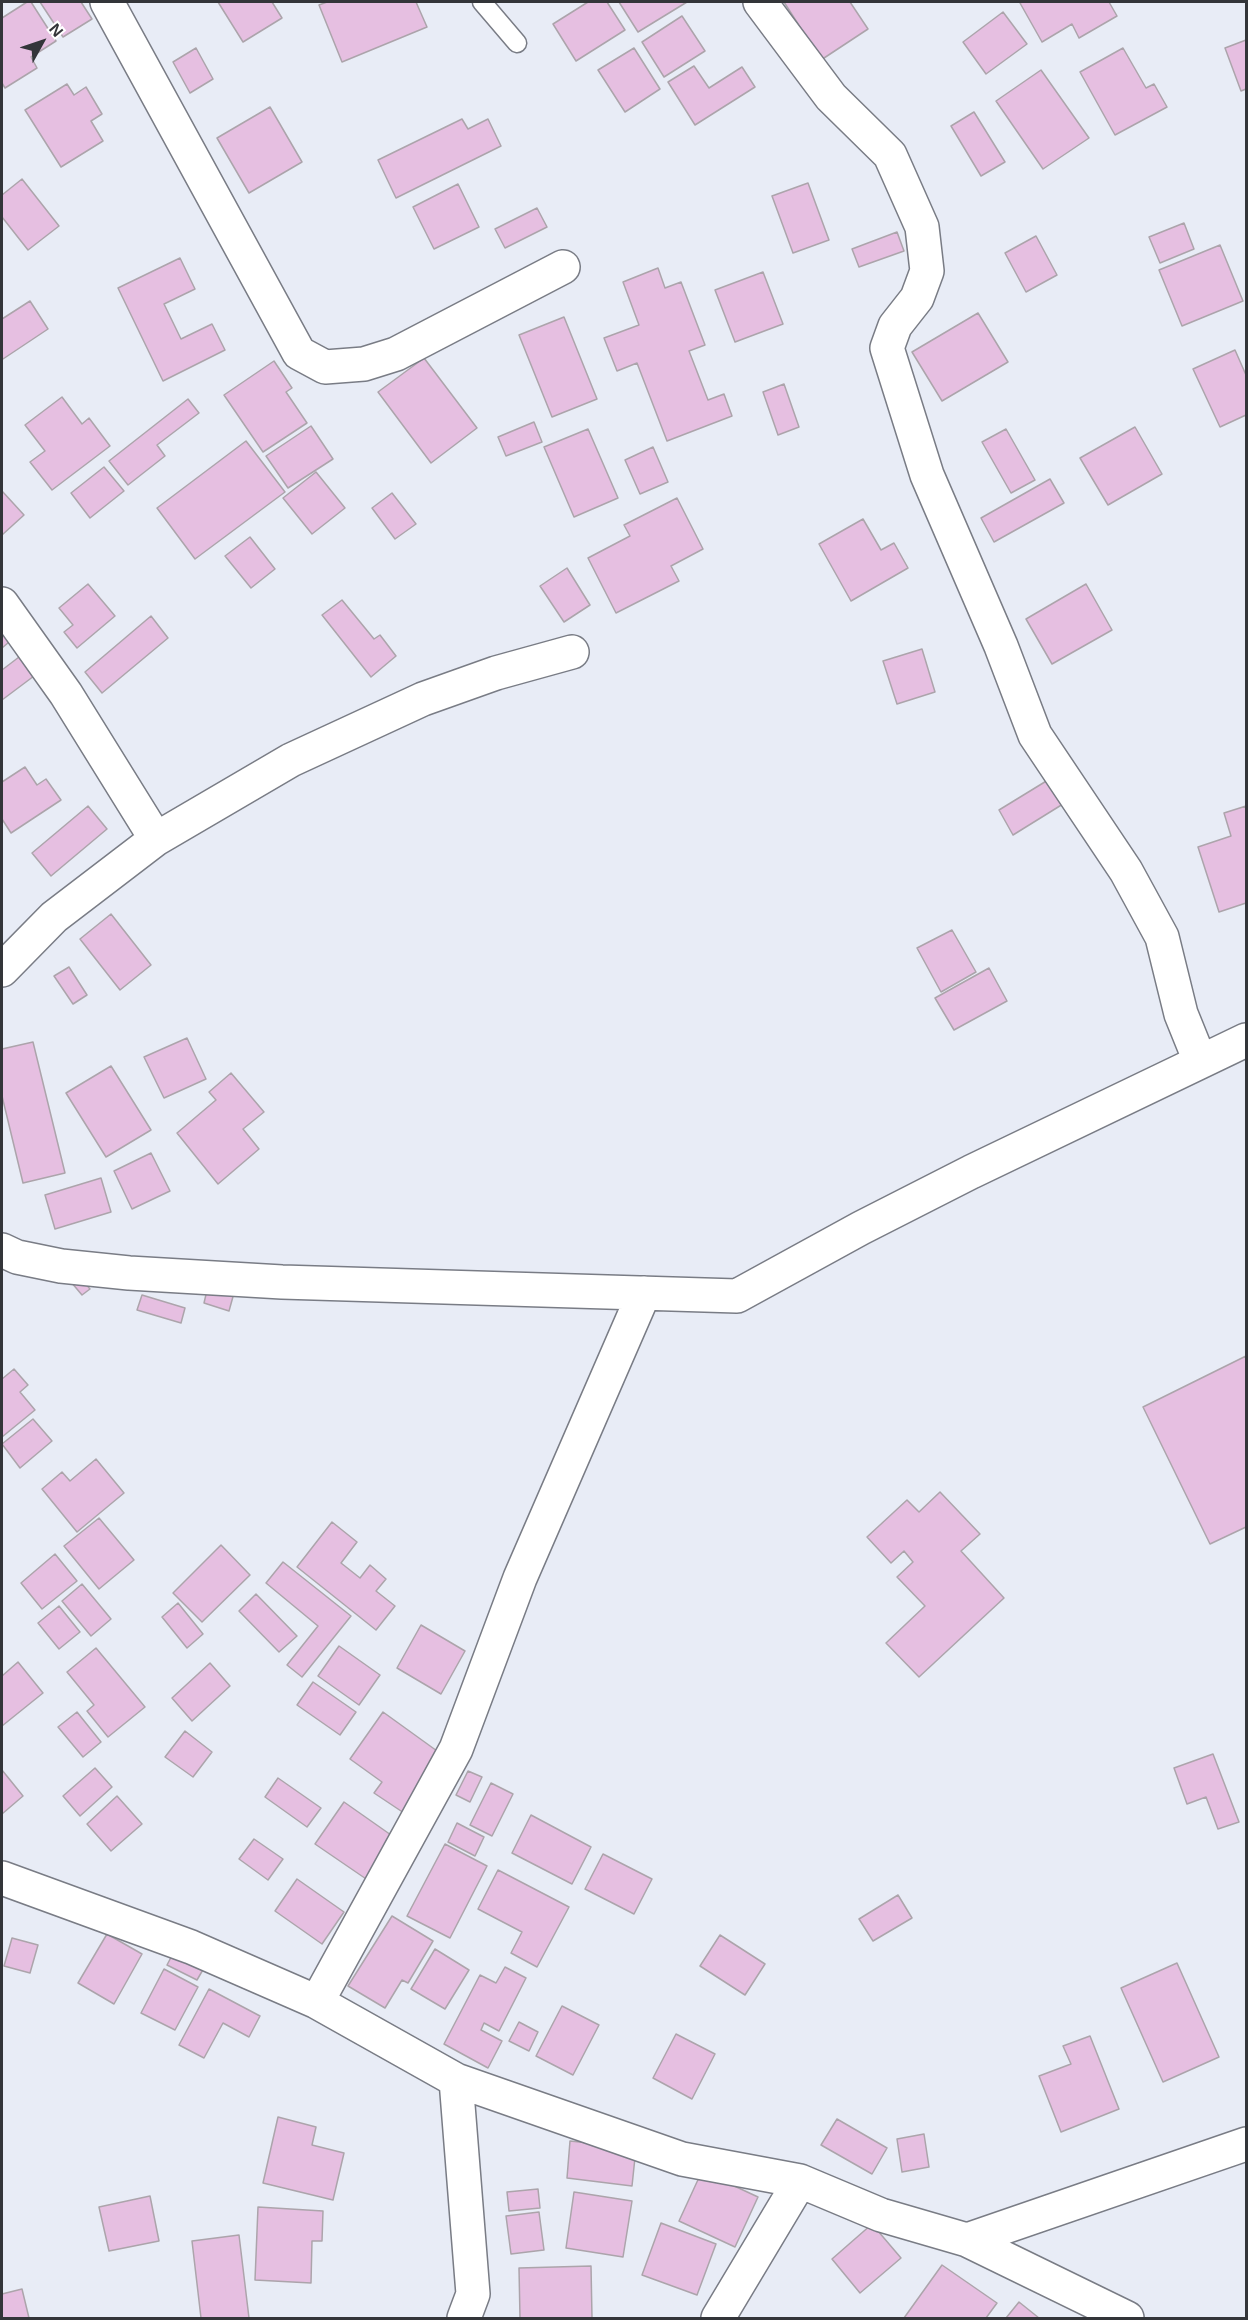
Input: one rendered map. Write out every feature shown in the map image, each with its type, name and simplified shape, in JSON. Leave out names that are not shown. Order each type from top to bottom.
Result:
[{"type":"street","points":[[106,2],[299,353],[325,367],[364,364],[396,354],[563,267]]},
{"type":"street","points":[[760,2],[831,97],[890,155],[922,227],[927,271],[917,298],[895,326],[887,348],[927,475],[1001,646],[1035,735],[1126,871],[1162,937],[1181,1014],[1200,1061]]},
{"type":"street","points":[[2,604],[66,694],[156,839]]},
{"type":"street","points":[[2,970],[54,917],[156,839],[291,760],[423,699],[496,673],[572,652]]},
{"type":"street","points":[[2,1250],[17,1257],[61,1266],[129,1273],[282,1282],[737,1296],[901,1207],[1246,1040]]},
{"type":"street","points":[[317,2002],[456,1749],[520,1578],[644,1293]]},
{"type":"street","points":[[2,1878],[191,1947],[317,2002],[456,2080],[682,2159],[800,2181],[881,2215],[967,2240],[1128,2319]]},
{"type":"street","points":[[456,2080],[473,2294],[464,2319]]},
{"type":"street","points":[[967,2240],[1246,2144]]},
{"type":"street","points":[[718,2319],[800,2181]]},
{"type":"lane","points":[[482,2],[517,42]]},
{"type":"building","points":[[27,2],[31,2],[56,41],[31,57],[37,68],[5,88],[2,83],[2,18]]},
{"type":"building","points":[[40,2],[81,2],[92,19],[63,37]]},
{"type":"building","points":[[218,2],[272,2],[282,18],[243,42]]},
{"type":"building","points":[[327,2],[416,2],[427,27],[342,62],[319,5]]},
{"type":"building","points":[[588,2],[607,2],[625,30],[576,61],[553,24]]},
{"type":"building","points":[[619,2],[687,2],[638,32]]},
{"type":"building","points":[[784,2],[850,2],[868,29],[821,60]]},
{"type":"building","points":[[1109,2],[1117,16],[1079,38],[1072,24],[1042,42],[1020,3]]},
{"type":"building","points":[[1003,12],[1027,44],[986,74],[963,42]]},
{"type":"building","points":[[682,16],[705,51],[664,77],[642,42]]},
{"type":"building","points":[[1246,40],[1246,89],[1241,91],[1225,48]]},
{"type":"building","points":[[196,48],[213,79],[190,93],[173,62]]},
{"type":"building","points":[[634,48],[660,89],[625,112],[598,70]]},
{"type":"building","points":[[1123,48],[1146,88],[1154,84],[1167,107],[1115,135],[1080,72]]},
{"type":"building","points":[[694,66],[709,88],[742,67],[755,87],[695,125],[668,82]]},
{"type":"building","points":[[1041,70],[1089,138],[1043,169],[996,101]]},
{"type":"building","points":[[67,84],[74,95],[86,87],[102,114],[91,121],[103,141],[61,167],[25,110]]},
{"type":"building","points":[[270,107],[302,162],[249,193],[217,138]]},
{"type":"building","points":[[974,112],[1005,162],[981,176],[951,126]]},
{"type":"building","points":[[462,119],[468,129],[488,119],[501,146],[396,198],[378,160]]},
{"type":"building","points":[[22,179],[59,226],[28,250],[2,217],[2,195]]},
{"type":"building","points":[[808,183],[829,240],[793,253],[772,196]]},
{"type":"building","points":[[458,184],[479,227],[434,249],[413,207]]},
{"type":"building","points":[[537,208],[547,227],[505,248],[495,229]]},
{"type":"building","points":[[1184,223],[1194,249],[1160,263],[1149,237]]},
{"type":"building","points":[[897,232],[904,251],[859,267],[852,249]]},
{"type":"building","points":[[1036,236],[1057,275],[1026,292],[1005,253]]},
{"type":"building","points":[[1220,245],[1243,301],[1182,326],[1159,270]]},
{"type":"building","points":[[180,258],[195,289],[164,304],[181,339],[212,324],[225,350],[163,381],[118,288]]},
{"type":"building","points":[[658,268],[665,288],[681,282],[705,345],[689,351],[708,400],[724,394],[732,416],[667,441],[637,363],[617,371],[604,338],[639,325],[623,282]]},
{"type":"building","points":[[763,272],[783,324],[735,342],[715,290]]},
{"type":"building","points":[[30,301],[48,329],[3,359],[2,319]]},
{"type":"building","points":[[978,313],[1008,362],[942,401],[912,352]]},
{"type":"building","points":[[564,317],[597,399],[552,417],[519,335]]},
{"type":"building","points":[[1235,350],[1246,375],[1246,415],[1220,427],[1193,369]]},
{"type":"building","points":[[424,358],[477,428],[431,463],[378,392]]},
{"type":"building","points":[[274,361],[292,388],[286,392],[307,423],[263,452],[224,395]]},
{"type":"building","points":[[784,384],[799,427],[778,435],[763,392]]},
{"type":"building","points":[[62,397],[82,424],[89,418],[110,446],[52,490],[30,462],[45,451],[25,425]]},
{"type":"building","points":[[188,399],[199,413],[157,445],[165,456],[128,485],[109,461]]},
{"type":"building","points":[[534,422],[542,442],[506,456],[498,437]]},
{"type":"building","points":[[311,426],[333,459],[288,488],[266,456]]},
{"type":"building","points":[[1135,427],[1162,474],[1108,505],[1080,458]]},
{"type":"building","points":[[588,429],[618,498],[574,517],[544,447]]},
{"type":"building","points":[[1006,429],[1035,480],[1011,493],[982,442]]},
{"type":"building","points":[[246,441],[285,492],[195,559],[157,508]]},
{"type":"building","points":[[653,447],[668,482],[640,494],[625,460]]},
{"type":"building","points":[[104,467],[124,491],[90,518],[71,493]]},
{"type":"building","points":[[316,472],[345,508],[312,534],[283,498]]},
{"type":"building","points":[[1050,479],[1064,503],[994,542],[981,518]]},
{"type":"building","points":[[2,491],[24,515],[2,535]]},
{"type":"building","points":[[392,493],[416,524],[395,539],[372,508]]},
{"type":"building","points":[[677,498],[703,549],[671,566],[679,581],[616,613],[588,558],[630,536],[624,525]]},
{"type":"building","points":[[863,519],[881,550],[894,543],[908,568],[851,601],[819,544]]},
{"type":"building","points":[[250,537],[275,569],[251,588],[225,556]]},
{"type":"building","points":[[567,568],[590,605],[564,622],[540,586]]},
{"type":"building","points":[[88,584],[115,616],[77,648],[64,632],[73,625],[59,608]]},
{"type":"building","points":[[1086,584],[1112,630],[1052,664],[1026,619]]},
{"type":"building","points":[[342,600],[374,639],[380,635],[396,656],[371,677],[322,615]]},
{"type":"building","points":[[151,616],[168,638],[102,693],[85,672]]},
{"type":"building","points":[[2,619],[15,637],[2,648]]},
{"type":"building","points":[[922,649],[935,692],[897,704],[883,661]]},
{"type":"building","points":[[19,657],[34,676],[2,700],[2,670]]},
{"type":"building","points":[[25,767],[37,785],[46,779],[61,800],[11,833],[2,819],[2,782]]},
{"type":"building","points":[[1048,780],[1063,804],[1013,835],[999,810]]},
{"type":"building","points":[[88,806],[107,829],[51,876],[32,853]]},
{"type":"building","points":[[1246,806],[1246,903],[1219,912],[1198,847],[1231,836],[1224,813]]},
{"type":"building","points":[[111,914],[151,965],[120,990],[80,939]]},
{"type":"building","points":[[952,930],[976,972],[941,992],[917,948]]},
{"type":"building","points":[[69,967],[87,995],[73,1004],[54,976]]},
{"type":"building","points":[[989,968],[1007,1001],[954,1030],[935,998]]},
{"type":"building","points":[[187,1038],[206,1079],[164,1098],[144,1057]]},
{"type":"building","points":[[33,1042],[65,1173],[23,1183],[2,1096],[2,1049]]},
{"type":"building","points":[[111,1066],[151,1130],[106,1157],[66,1093]]},
{"type":"building","points":[[231,1073],[264,1112],[243,1129],[259,1149],[218,1184],[177,1133],[216,1100],[209,1092]]},
{"type":"building","points":[[151,1153],[170,1191],[132,1209],[114,1171]]},
{"type":"building","points":[[101,1178],[111,1212],[55,1229],[45,1195]]},
{"type":"building","points":[[78,1275],[90,1289],[82,1295],[71,1282]]},
{"type":"building","points":[[208,1286],[234,1293],[229,1311],[204,1303]]},
{"type":"building","points":[[142,1295],[185,1308],[181,1323],[137,1310]]},
{"type":"building","points":[[1246,1356],[1246,1527],[1210,1544],[1143,1407]]},
{"type":"building","points":[[14,1369],[28,1385],[20,1392],[35,1410],[2,1437],[2,1379]]},
{"type":"building","points":[[33,1419],[52,1441],[20,1468],[2,1444]]},
{"type":"building","points":[[96,1459],[124,1493],[77,1532],[42,1489],[62,1472],[70,1481]]},
{"type":"building","points":[[940,1492],[980,1534],[961,1551],[1004,1598],[919,1677],[886,1643],[925,1606],[897,1577],[913,1562],[904,1551],[891,1563],[867,1537],[907,1500],[919,1512]]},
{"type":"building","points":[[99,1518],[134,1560],[99,1589],[64,1546]]},
{"type":"building","points":[[332,1522],[357,1542],[341,1563],[360,1578],[370,1565],[386,1579],[376,1591],[395,1606],[376,1630],[297,1567]]},
{"type":"building","points":[[221,1545],[250,1575],[202,1622],[173,1593]]},
{"type":"building","points":[[55,1554],[77,1581],[42,1609],[21,1583]]},
{"type":"building","points":[[283,1562],[351,1616],[302,1677],[287,1665],[318,1626],[266,1583]]},
{"type":"building","points":[[82,1584],[111,1619],[91,1636],[62,1601]]},
{"type":"building","points":[[256,1594],[297,1636],[279,1652],[239,1611]]},
{"type":"building","points":[[178,1603],[203,1634],[187,1648],[162,1617]]},
{"type":"building","points":[[59,1606],[80,1632],[59,1649],[38,1623]]},
{"type":"building","points":[[421,1625],[465,1651],[441,1694],[397,1668]]},
{"type":"building","points":[[339,1646],[380,1675],[359,1705],[318,1676]]},
{"type":"building","points":[[96,1648],[145,1707],[108,1737],[87,1711],[94,1705],[67,1672]]},
{"type":"building","points":[[18,1662],[43,1693],[2,1726],[2,1676]]},
{"type":"building","points":[[210,1663],[230,1686],[192,1721],[172,1698]]},
{"type":"building","points":[[313,1682],[356,1712],[340,1735],[297,1705]]},
{"type":"building","points":[[77,1712],[101,1742],[83,1757],[58,1727]]},
{"type":"building","points":[[383,1712],[444,1756],[404,1813],[374,1793],[382,1782],[350,1759]]},
{"type":"building","points":[[185,1731],[212,1752],[193,1777],[165,1757]]},
{"type":"building","points":[[1213,1754],[1239,1822],[1218,1829],[1206,1797],[1187,1804],[1174,1768]]},
{"type":"building","points":[[95,1768],[112,1787],[80,1816],[63,1796]]},
{"type":"building","points":[[2,1770],[23,1796],[2,1814]]},
{"type":"building","points":[[468,1771],[482,1777],[470,1802],[456,1795]]},
{"type":"building","points":[[278,1778],[321,1808],[307,1827],[265,1797]]},
{"type":"building","points":[[491,1783],[513,1794],[492,1836],[470,1825]]},
{"type":"building","points":[[117,1796],[142,1824],[111,1851],[87,1824]]},
{"type":"building","points":[[344,1802],[401,1842],[372,1883],[315,1844]]},
{"type":"building","points":[[531,1815],[591,1847],[572,1884],[512,1853]]},
{"type":"building","points":[[457,1823],[484,1837],[475,1856],[448,1842]]},
{"type":"building","points":[[254,1839],[283,1859],[268,1880],[239,1859]]},
{"type":"building","points":[[445,1844],[487,1866],[450,1938],[407,1916]]},
{"type":"building","points":[[603,1854],[652,1879],[634,1914],[585,1889]]},
{"type":"building","points":[[498,1870],[569,1907],[537,1967],[511,1953],[522,1932],[478,1909]]},
{"type":"building","points":[[297,1879],[344,1912],[322,1944],[275,1911]]},
{"type":"building","points":[[898,1895],[912,1918],[873,1941],[859,1919]]},
{"type":"building","points":[[392,1916],[433,1941],[408,1983],[402,1980],[385,2008],[348,1986]]},
{"type":"building","points":[[107,1934],[142,1954],[114,2004],[78,1983]]},
{"type":"building","points":[[720,1935],[765,1964],[745,1995],[700,1966]]},
{"type":"building","points":[[12,1938],[38,1945],[30,1973],[4,1966]]},
{"type":"building","points":[[178,1944],[208,1961],[197,1980],[167,1965]]},
{"type":"building","points":[[435,1949],[469,1970],[445,2009],[411,1989]]},
{"type":"building","points":[[1177,1963],[1219,2057],[1163,2082],[1121,1988]]},
{"type":"building","points":[[505,1967],[526,1978],[499,2031],[484,2023],[481,2030],[502,2041],[488,2068],[444,2044],[480,1975],[496,1983]]},
{"type":"building","points":[[164,1969],[198,1987],[175,2030],[141,2013]]},
{"type":"building","points":[[209,1989],[260,2016],[249,2037],[223,2023],[204,2058],[179,2045]]},
{"type":"building","points":[[562,2006],[599,2025],[573,2075],[536,2056]]},
{"type":"building","points":[[519,2022],[538,2032],[529,2051],[509,2041]]},
{"type":"building","points":[[676,2034],[715,2054],[692,2099],[653,2078]]},
{"type":"building","points":[[1090,2036],[1119,2109],[1061,2132],[1039,2076],[1071,2064],[1063,2046]]},
{"type":"building","points":[[278,2117],[316,2127],[312,2145],[344,2153],[333,2200],[263,2183]]},
{"type":"building","points":[[837,2119],[887,2148],[872,2174],[821,2145]]},
{"type":"building","points":[[924,2134],[929,2167],[902,2172],[897,2139]]},
{"type":"building","points":[[570,2141],[636,2148],[632,2186],[567,2178]]},
{"type":"building","points":[[702,2171],[758,2197],[735,2247],[679,2221]]},
{"type":"building","points":[[538,2189],[540,2208],[509,2211],[507,2192]]},
{"type":"building","points":[[574,2192],[632,2201],[623,2257],[566,2248]]},
{"type":"building","points":[[150,2196],[159,2241],[109,2251],[99,2207]]},
{"type":"building","points":[[258,2207],[323,2211],[322,2241],[312,2241],[311,2283],[255,2280]]},
{"type":"building","points":[[539,2212],[544,2250],[511,2254],[506,2216]]},
{"type":"building","points":[[661,2223],[716,2244],[697,2295],[642,2275]]},
{"type":"building","points":[[872,2224],[901,2258],[860,2293],[832,2259]]},
{"type":"building","points":[[239,2235],[249,2318],[201,2318],[192,2241]]},
{"type":"building","points":[[942,2265],[997,2303],[986,2318],[904,2318]]},
{"type":"building","points":[[591,2266],[592,2318],[520,2318],[519,2268]]},
{"type":"building","points":[[22,2289],[29,2318],[2,2318],[2,2294]]},
{"type":"building","points":[[1019,2302],[1039,2318],[1006,2318]]}]
